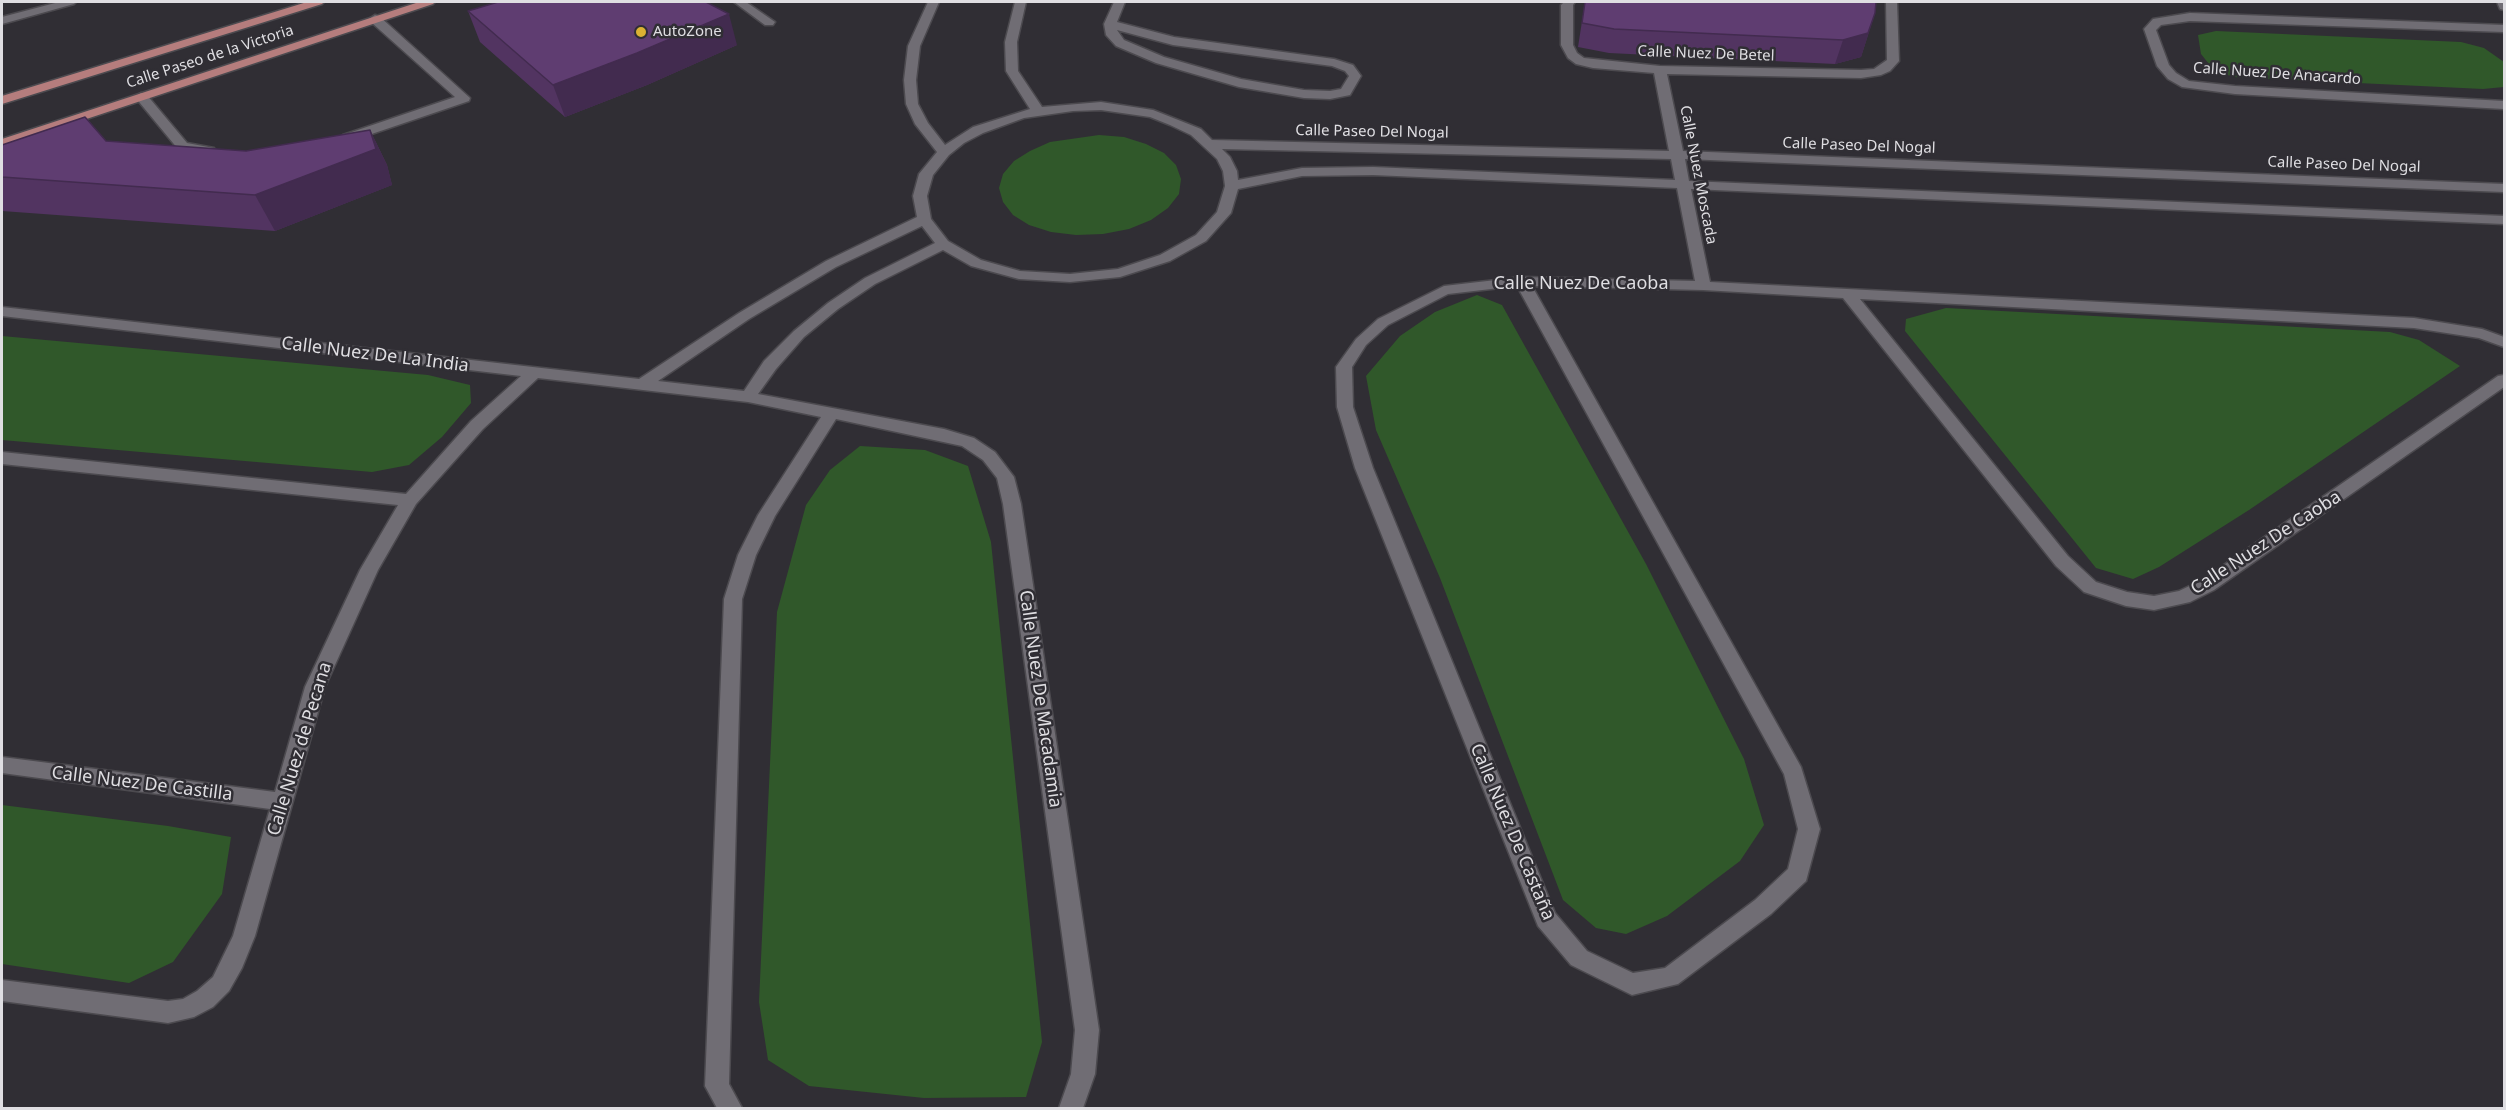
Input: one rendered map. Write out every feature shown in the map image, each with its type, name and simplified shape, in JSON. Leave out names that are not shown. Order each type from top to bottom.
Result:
[{"type":"main road","name":"Calle Paseo de la Victoria","points":[[2,100],[318,2]]},
{"type":"main road","name":"Calle Paseo de la Victoria","points":[[2,142],[429,2]]},
{"type":"street","points":[[2,11],[21,2]]},
{"type":"street","points":[[2,21],[70,2]]},
{"type":"street","points":[[740,2],[769,22]]},
{"type":"street","points":[[933,2],[914,46],[910,80],[912,104],[922,124],[944,152]]},
{"type":"street","points":[[1020,2],[1011,42],[1012,70],[1038,111]]},
{"type":"street","points":[[1110,24],[1173,41],[1335,63],[1349,68],[1355,76],[1346,92],[1330,95],[1304,94],[1239,83],[1141,53],[1120,43],[1112,35],[1110,24],[1119,2]]},
{"type":"street","name":"Calle Nuez De Betel","points":[[1569,2],[1567,5],[1567,45],[1572,55],[1580,61],[1660,70],[1861,74],[1877,72],[1887,68],[1893,62],[1892,2]]},
{"type":"street","points":[[1883,2],[1892,2]]},
{"type":"street","points":[[2502,2],[2505,7]]},
{"type":"street","name":"Calle Nuez De Anacardo","points":[[2505,28],[2190,17],[2157,22],[2150,29],[2163,66],[2186,84],[2235,90],[2505,105]]},
{"type":"street","points":[[332,144],[464,98],[375,19]]},
{"type":"street","name":"Calle Nuez Moscada","points":[[1660,70],[1703,286]]},
{"type":"street","points":[[141,97],[183,146],[226,154]]},
{"type":"street","points":[[1073,107],[1128,109],[1176,122],[1196,132],[1223,157],[1230,171],[1232,186],[1224,213],[1201,238],[1165,258],[1120,273],[1070,278],[1019,275],[976,263],[943,244],[924,219],[920,196],[926,174],[944,152],[978,130],[999,121],[1038,111],[1073,107]]},
{"type":"street","name":"Calle Paseo Del Nogal","points":[[1211,144],[1677,155],[2505,188]]},
{"type":"street","points":[[1232,186],[1278,176],[1347,171],[2505,220]]},
{"type":"street","points":[[643,384],[744,316],[821,270],[924,219]]},
{"type":"street","points":[[748,398],[770,365],[799,334],[833,306],[870,281],[943,244]]},
{"type":"street","name":"Calle Nuez De Caoba","points":[[1344,367],[1361,342],[1383,322],[1444,290],[1522,281],[1703,286],[2414,323],[2482,334],[2505,342]]},
{"type":"street","name":"Calle Nuez De Castaña","points":[[1344,367],[1346,407],[1364,468],[1546,919],[1579,958],[1632,984],[1670,977],[1763,907],[1798,874],[1809,829],[1794,773],[1522,281]]},
{"type":"street","name":"Calle Nuez De Caoba","points":[[1848,294],[2062,561],[2090,587],[2126,599],[2154,603],[2183,597],[2208,585],[2505,380]]},
{"type":"street","name":"Calle Nuez De La India","points":[[2,312],[533,374],[643,384],[748,398]]},
{"type":"street","name":"Calle Nuez de Pecana","points":[[2,991],[168,1012],[186,1009],[205,999],[221,984],[241,944],[315,687],[369,570],[410,500],[477,425],[533,374]]},
{"type":"street","name":"Calle Nuez De Macadamia","points":[[748,398],[944,435],[968,442],[989,456],[1005,477],[1012,504],[1087,1030],[1083,1074],[1071,1108]]},
{"type":"street","points":[[730,1108],[717,1086],[733,599],[747,555],[767,515],[831,414]]},
{"type":"street","points":[[2,458],[410,500]]},
{"type":"street","name":"Calle Nuez De Castilla","points":[[2,765],[283,802]]},
{"type":"green space","points":[[2216,31],[2461,42],[2484,48],[2504,62],[2504,87],[2483,89],[2233,77],[2213,69],[2201,54],[2198,35]]},
{"type":"green space","points":[[1099,135],[1124,137],[1146,144],[1164,153],[1176,165],[1181,179],[1179,194],[1168,208],[1151,220],[1129,229],[1103,234],[1076,235],[1051,232],[1029,225],[1013,215],[1003,202],[999,188],[1003,174],[1014,161],[1050,142]]},
{"type":"green space","points":[[1477,295],[1502,305],[1646,564],[1744,759],[1764,825],[1740,861],[1667,916],[1626,934],[1596,928],[1563,900],[1440,578],[1376,430],[1366,376],[1400,336],[1435,312]]},
{"type":"green space","points":[[1946,308],[2390,332],[2419,340],[2460,366],[2249,510],[2159,567],[2133,579],[2096,568],[1905,331],[1906,319]]},
{"type":"green space","points":[[2,336],[428,375],[470,385],[471,403],[442,437],[409,465],[372,472],[2,440]]},
{"type":"green space","points":[[860,446],[925,450],[968,466],[991,542],[1042,1042],[1026,1097],[924,1098],[809,1086],[768,1060],[759,1002],[777,612],[806,505],[830,470]]},
{"type":"green space","points":[[2,805],[168,826],[231,837],[222,894],[173,962],[129,983],[2,964]]},
{"type":"building","points":[[498,2],[706,2],[729,14],[553,85],[468,11]]},
{"type":"building","points":[[1585,2],[1876,2],[1868,33],[1843,40],[1614,29],[1582,23]]},
{"type":"building","points":[[85,117],[106,141],[246,151],[370,130],[376,149],[255,195],[2,177],[2,145]]},
{"type":"place","name":"AutoZone","points":[[641,32]]}]
